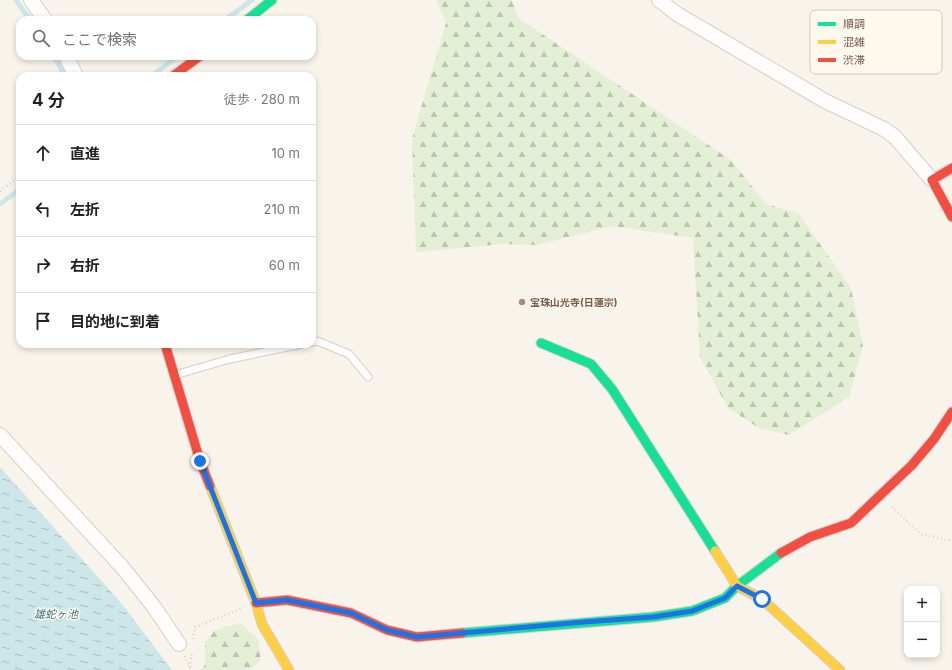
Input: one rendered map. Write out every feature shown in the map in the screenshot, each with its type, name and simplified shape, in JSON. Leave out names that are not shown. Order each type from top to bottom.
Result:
[{"type":"street","points":[[31,0],[42,16]]},
{"type":"street","points":[[252,16],[272,0]]},
{"type":"street","points":[[659,0],[677,14],[825,101],[884,129],[895,137],[932,180],[952,217]]},
{"type":"street","points":[[68,60],[74,72]]},
{"type":"street","points":[[178,72],[195,60]]},
{"type":"street","points":[[932,180],[952,168]]},
{"type":"street","points":[[541,343],[591,364],[612,389],[737,586],[762,599],[840,670]]},
{"type":"street","points":[[166,348],[200,461],[256,603],[262,624],[289,670]]},
{"type":"street","points":[[256,603],[287,600],[351,613],[387,630],[417,637],[576,622],[653,617],[692,611],[725,598],[737,586],[776,556],[803,540],[851,523],[912,465],[934,440],[952,412]]},
{"type":"street","points":[[0,435],[123,568],[154,606],[179,644]]},
{"type":"lane","points":[[316,340],[349,354],[368,377]]},
{"type":"lane","points":[[175,375],[230,359],[283,348]]},
{"type":"path","points":[[0,191],[16,179]]},
{"type":"path","points":[[880,496],[922,534],[952,541]]},
{"type":"path","points":[[195,627],[256,603]]},
{"type":"green space","points":[[436,0],[512,0],[518,18],[731,160],[766,204],[798,213],[851,288],[863,346],[849,397],[789,435],[759,428],[728,408],[700,357],[693,238],[613,226],[537,245],[503,244],[416,252],[412,139],[446,23]]},
{"type":"green space","points":[[240,623],[258,639],[261,661],[249,670],[201,670],[205,665],[205,642],[215,630]]},
{"type":"water","name":"雄蛇ヶ池","points":[[0,467],[122,604],[172,670],[0,670]]},
{"type":"waterway","points":[[16,0],[27,16]]},
{"type":"waterway","points":[[230,16],[252,0]]},
{"type":"waterway","points":[[56,60],[63,72]]},
{"type":"waterway","points":[[157,72],[172,60]]},
{"type":"waterway","points":[[0,204],[16,192]]},
{"type":"traffic: fast","points":[[252,16],[272,0]]},
{"type":"traffic: fast","points":[[541,343],[591,364],[612,389],[715,551]]},
{"type":"traffic: fast","points":[[462,633],[653,617],[692,611],[725,598],[737,586],[781,553]]},
{"type":"traffic: slow","points":[[210,486],[256,603],[262,624],[289,670]]},
{"type":"traffic: slow","points":[[715,551],[737,586],[762,599],[840,670]]},
{"type":"traffic: jam","points":[[178,72],[195,60]]},
{"type":"traffic: jam","points":[[952,168],[932,180],[952,217]]},
{"type":"traffic: jam","points":[[166,348],[200,461],[210,486]]},
{"type":"traffic: jam","points":[[781,553],[810,537],[851,523],[912,465],[934,439],[952,412]]},
{"type":"traffic: jam","points":[[256,603],[287,600],[351,613],[387,630],[417,637],[462,633]]},
{"type":"place","name":"宝珠山光寺(日蓮宗)","points":[[522,302]]},
{"type":"route","points":[[200,461],[256,603],[287,600],[351,613],[387,630],[417,637],[653,617],[692,611],[725,598],[737,586],[762,599]]}]
